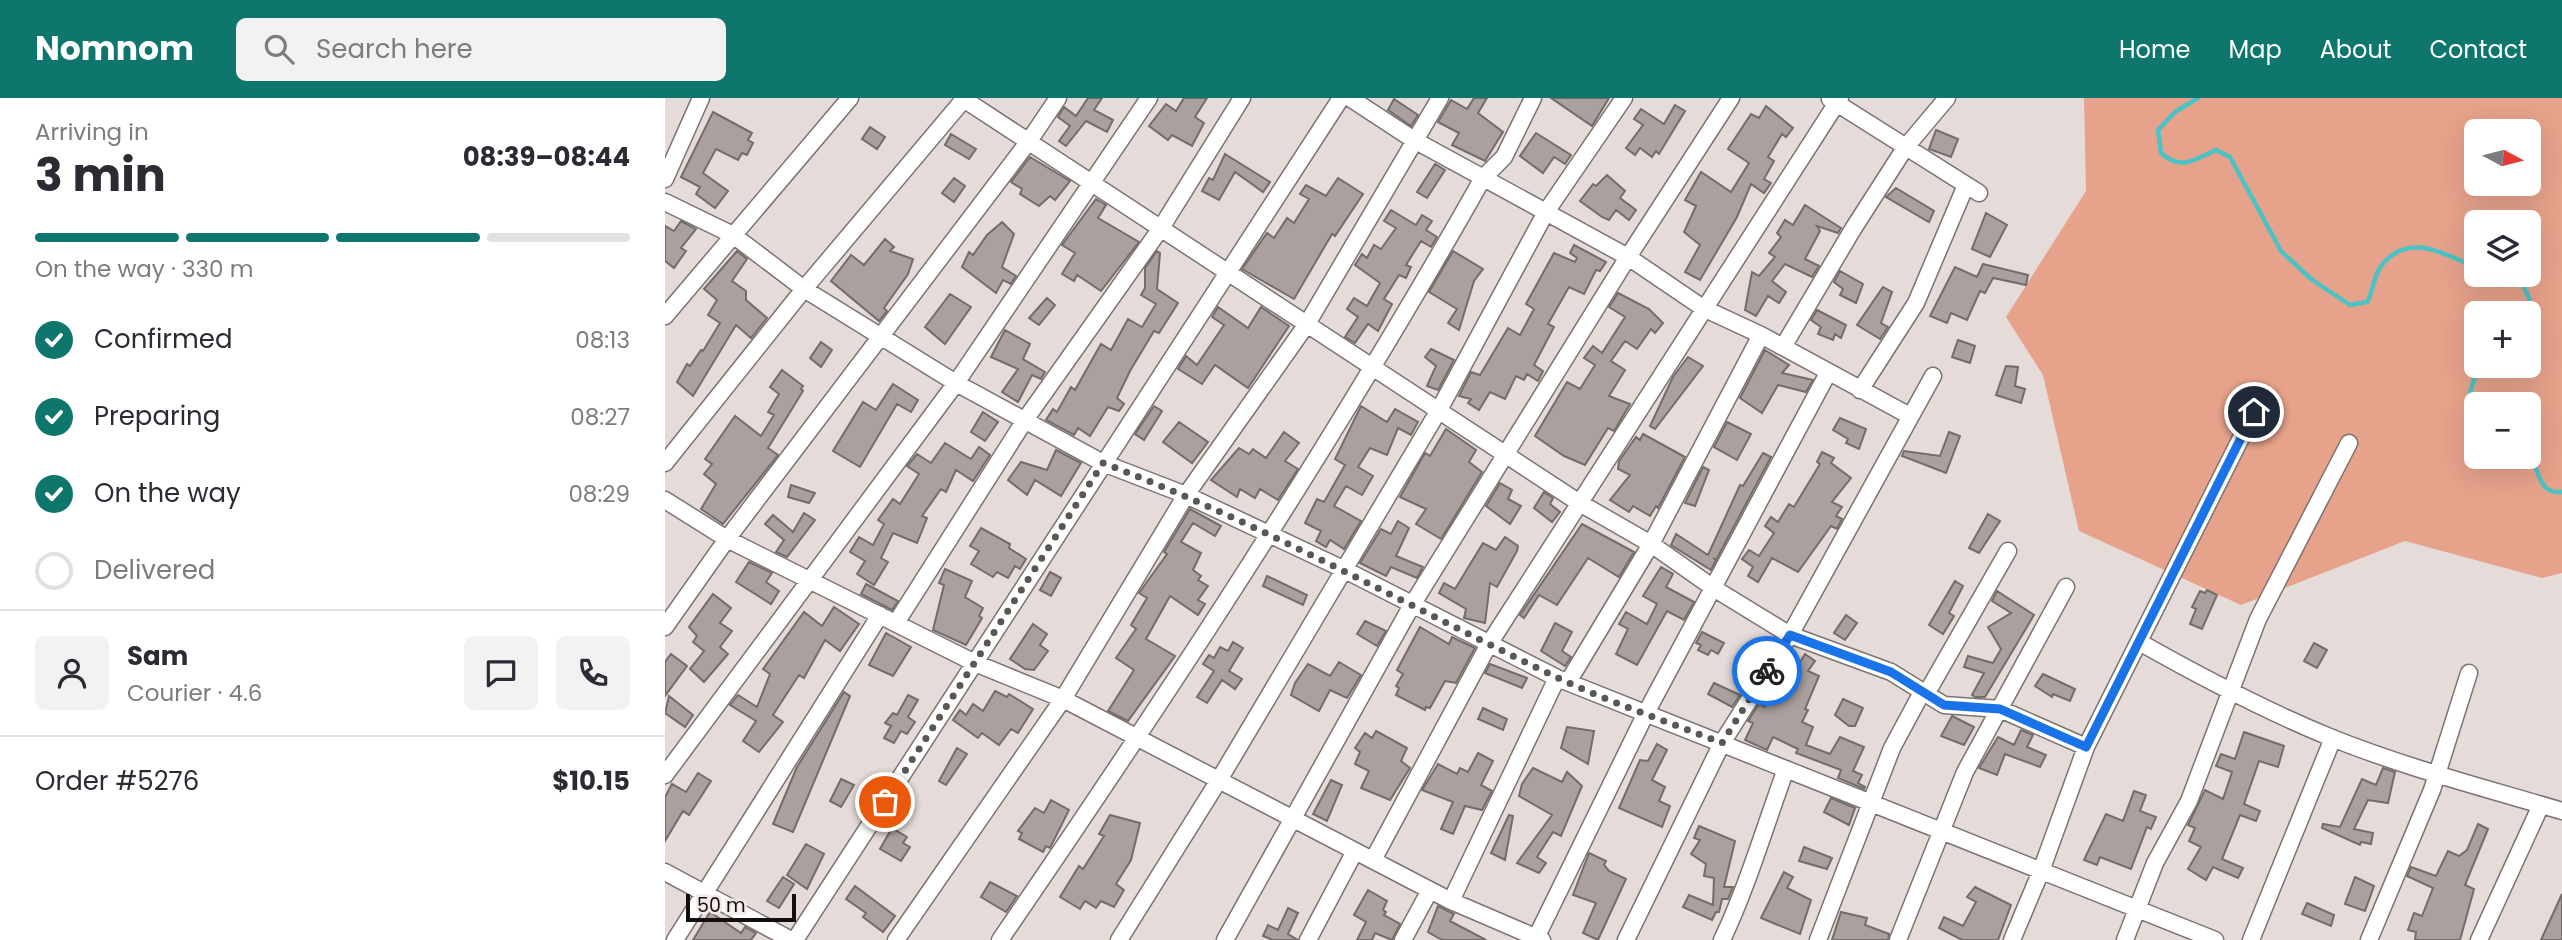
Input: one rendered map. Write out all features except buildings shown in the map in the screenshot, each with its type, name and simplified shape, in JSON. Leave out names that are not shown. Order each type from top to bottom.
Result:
[{"type":"street","points":[[665,179],[701,98]]},
{"type":"street","points":[[665,316],[850,98]]},
{"type":"street","points":[[665,463],[804,289],[964,98],[1578,502],[1651,544],[1715,589],[1790,635],[1891,672],[1944,705],[2000,709],[2086,747]]},
{"type":"street","points":[[665,627],[727,539],[883,338],[1058,98]]},
{"type":"street","points":[[665,775],[956,383],[1149,98]]},
{"type":"street","points":[[896,623],[1025,420],[1161,228],[1242,98]]},
{"type":"street","points":[[665,872],[793,940],[1341,98]]},
{"type":"street","points":[[1350,98],[1414,140],[1628,257],[1703,308],[1761,335],[1910,416]]},
{"type":"street","points":[[896,940],[1063,699],[1186,495],[1307,324],[1440,98]]},
{"type":"street","points":[[1000,940],[1138,738],[1373,367],[1483,178],[1504,157],[1533,98]]},
{"type":"street","points":[[1119,940],[1219,780],[1439,410],[1546,212],[1624,98]]},
{"type":"street","points":[[1225,940],[1412,605],[1507,454],[1555,370],[1731,98]]},
{"type":"street","points":[[1783,347],[1905,148],[1947,98]]},
{"type":"street","points":[[1373,860],[1489,644],[1835,100],[1905,148],[1973,189],[1916,303],[1860,390]]},
{"type":"street","points":[[665,202],[733,235],[804,289],[956,383],[1103,463],[1186,495],[1267,533],[1563,680],[2215,940]]},
{"type":"street","points":[[1451,901],[1563,680],[1651,544],[1761,335]]},
{"type":"street","points":[[665,500],[727,539],[975,663],[1063,699],[1512,934],[1539,939],[1646,713],[1715,589],[1828,373]]},
{"type":"street","points":[[1626,940],[1722,743],[1790,635],[1933,376]]},
{"type":"street","points":[[2012,940],[2086,747],[2141,643],[2254,412]]},
{"type":"street","points":[[2125,940],[2155,863],[2189,801],[2258,619],[2349,443]]},
{"type":"street","points":[[1818,940],[1892,748],[1969,623],[2008,551]]},
{"type":"street","points":[[1898,940],[1965,772],[2066,587]]},
{"type":"street","points":[[675,940],[880,615]]},
{"type":"street","points":[[2141,643],[2231,693],[2333,738],[2437,775],[2562,811]]},
{"type":"street","points":[[2369,940],[2437,775],[2469,673]]},
{"type":"street","points":[[2251,940],[2333,738]]},
{"type":"street","points":[[1722,940],[1741,901],[1758,844],[1787,769]]},
{"type":"street","points":[[2479,940],[2541,805]]},
{"type":"street","points":[[1308,940],[1355,851]]},
{"type":"street","points":[[1403,940],[1430,890]]},
{"type":"shaded area","points":[[2084,98],[2562,98],[2562,573],[2542,578],[2405,541],[2241,605],[2079,531],[2043,375],[2006,317],[2086,191]]},
{"type":"waterway","points":[[2198,98],[2175,112],[2158,130],[2161,153],[2181,163],[2216,150],[2230,157],[2281,251],[2311,279],[2350,305],[2367,302],[2381,266],[2391,255],[2403,250],[2426,248],[2464,262]]},
{"type":"waterway","points":[[2524,287],[2529,301]]},
{"type":"waterway","points":[[2471,392],[2475,378]]},
{"type":"waterway","points":[[2536,469],[2548,489],[2562,492]]},
{"type":"way so far","points":[[885,802],[1103,463],[1186,495],[1343,569],[1557,678],[1722,743],[1767,671]]},
{"type":"route","points":[[1767,671],[1790,635],[1891,672],[1944,705],[2000,709],[2086,747],[2141,643],[2254,412]]}]
